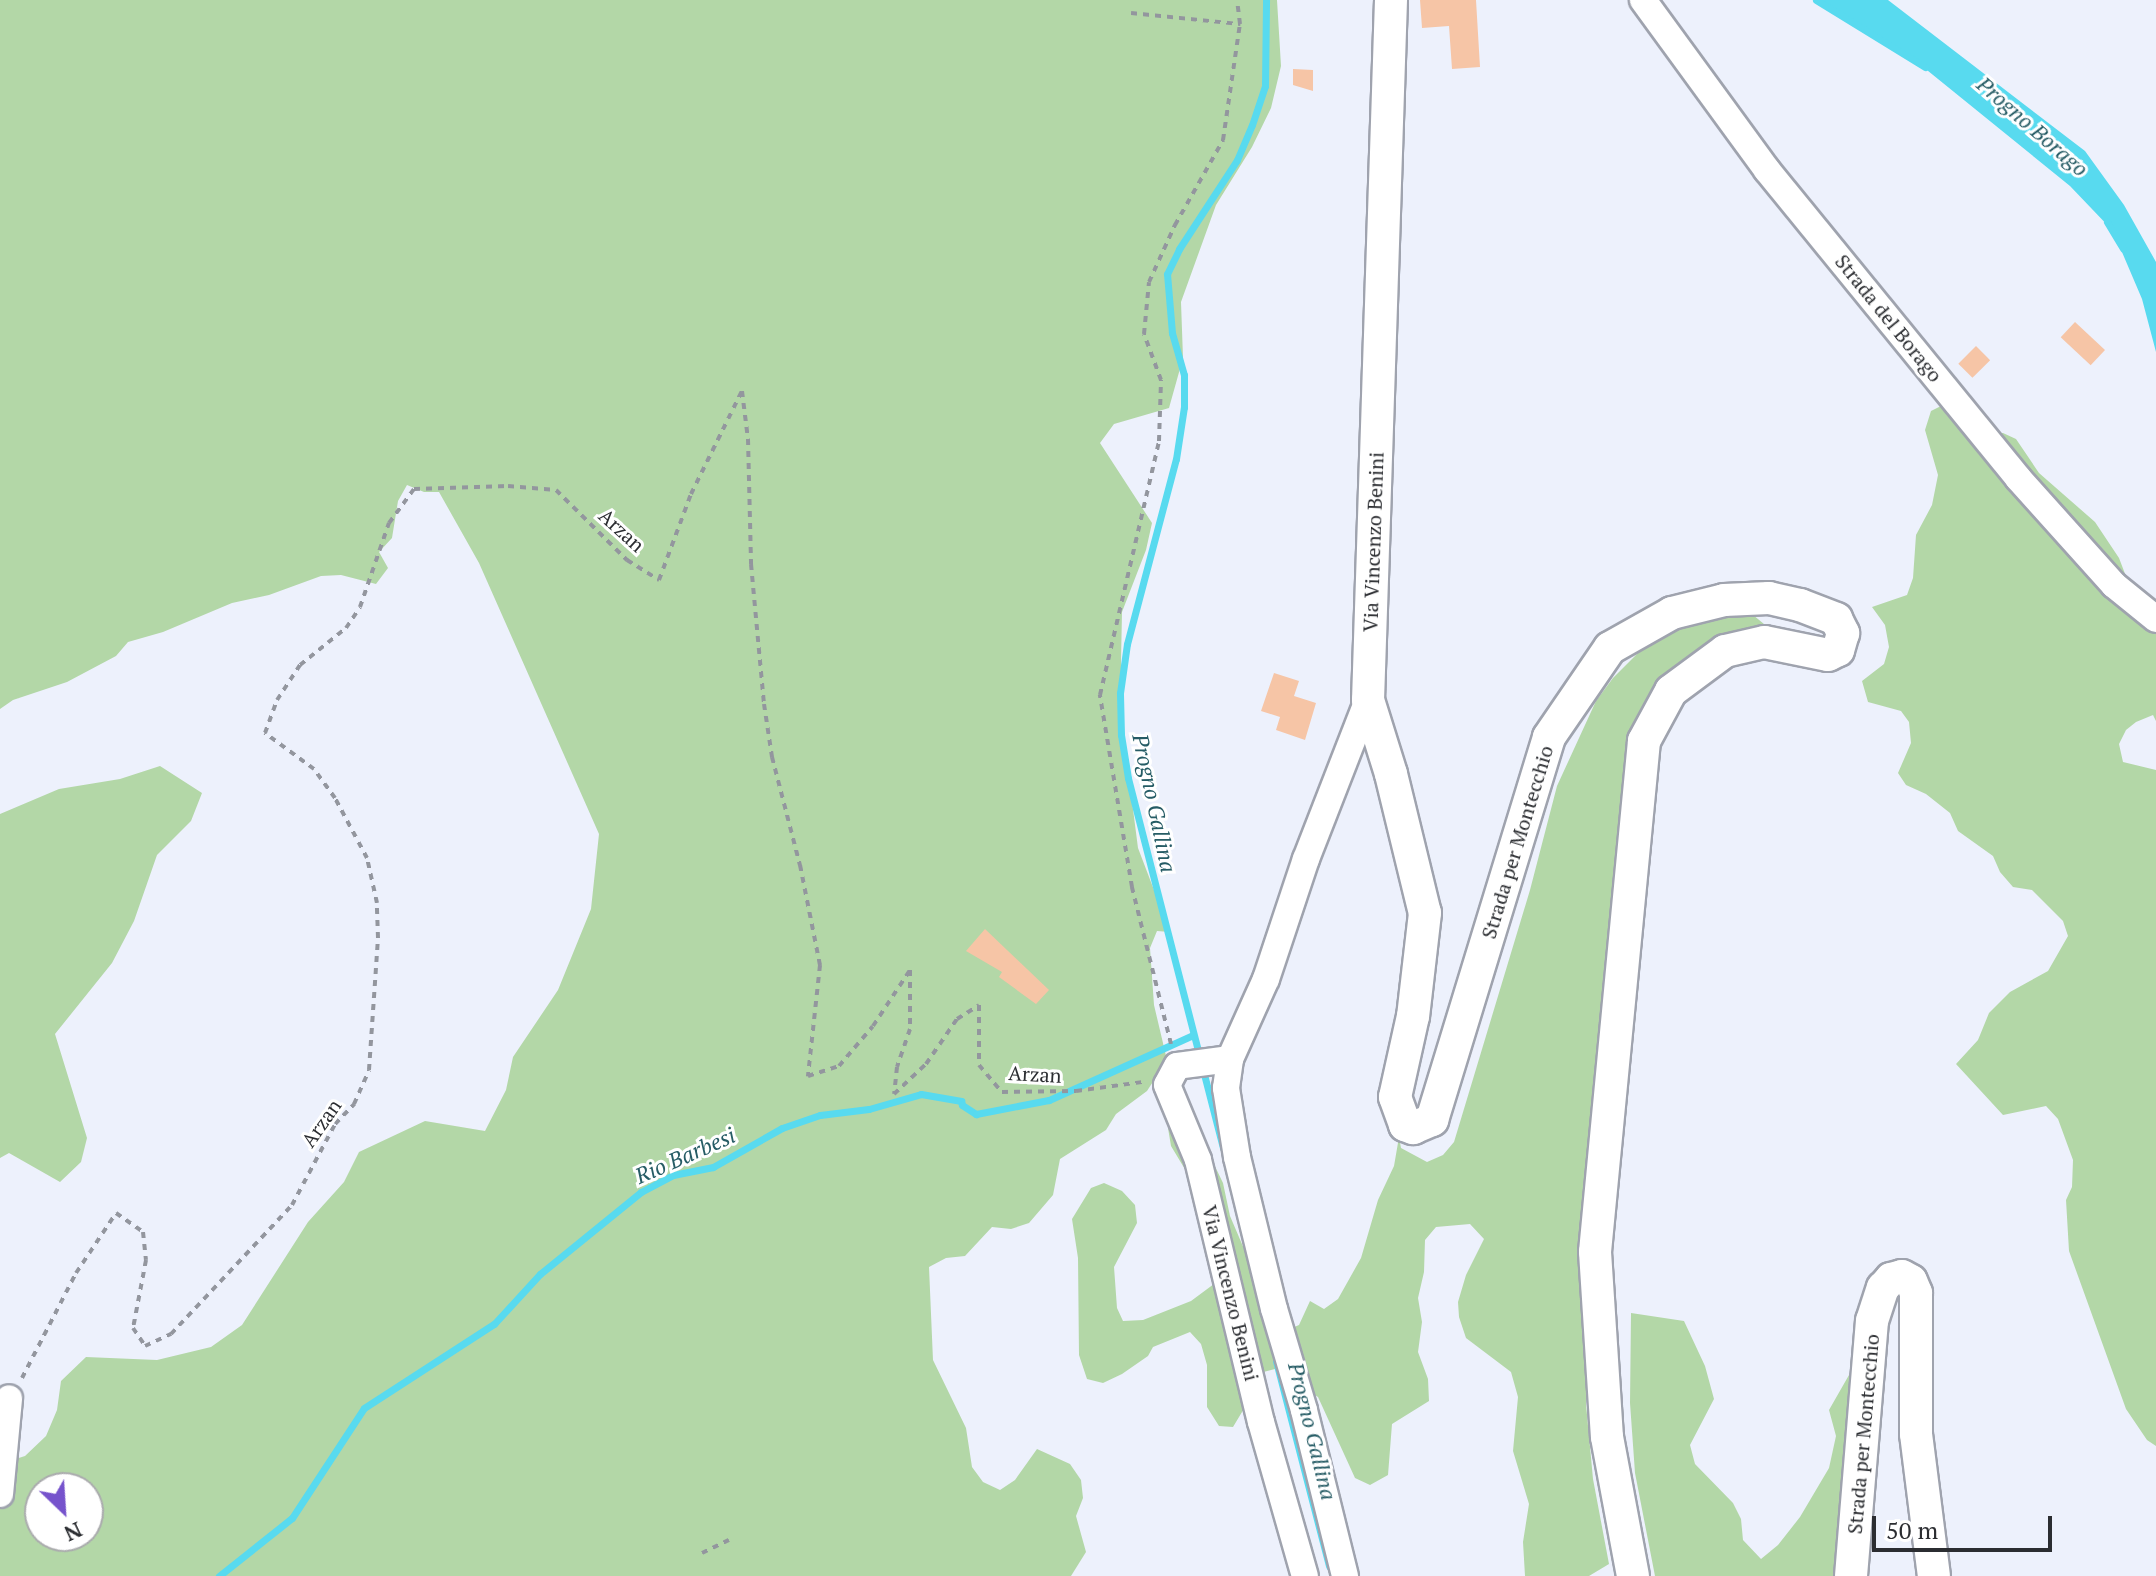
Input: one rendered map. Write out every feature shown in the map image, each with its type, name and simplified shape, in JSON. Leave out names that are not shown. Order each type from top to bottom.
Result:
[{"type":"street","name":"Via Vincenzo Benini","points":[[1345,1576],[1237,1157],[1224,1059],[1266,979],[1306,859],[1368,700],[1391,0]]},
{"type":"street","name":"Strada del Borago","points":[[1643,0],[1767,170],[2018,478],[2114,585],[2156,619]]},
{"type":"street","name":"Strada per Montecchio","points":[[1368,700],[1391,774],[1425,913],[1413,1016],[1395,1097],[1405,1125],[1413,1128],[1432,1120],[1549,737],[1610,648],[1672,613],[1724,600],[1769,598],[1800,605],[1836,619],[1843,633],[1838,650],[1828,655],[1764,642],[1725,651],[1671,691],[1644,741],[1595,1252],[1607,1437],[1633,1576]]},
{"type":"street","points":[[1173,1074],[1224,1059]]},
{"type":"street","name":"Via Vincenzo Benini","points":[[1173,1074],[1167,1085],[1198,1160],[1261,1422],[1305,1576]]},
{"type":"street","name":"Strada per Montecchio","points":[[1851,1576],[1872,1321],[1883,1288],[1891,1279],[1902,1276],[1911,1281],[1916,1293],[1916,1434],[1934,1576]]},
{"type":"street","points":[[0,1494],[9,1403]]},
{"type":"path","points":[[1173,1074],[1132,887],[1100,695],[1159,441],[1161,380],[1144,334],[1149,282],[1175,225],[1223,140],[1240,24],[1237,0]]},
{"type":"path","points":[[1131,13],[1240,24]]},
{"type":"path","name":"Arzan","points":[[9,1403],[76,1273],[116,1213],[143,1232],[146,1260],[133,1328],[145,1346],[171,1334],[292,1205],[335,1124],[354,1104],[369,1070],[378,938],[377,903],[367,858],[335,798],[314,769],[265,733],[277,700],[300,665],[346,628],[360,607],[389,523],[414,489],[508,486],[556,490],[627,560],[659,580],[691,494],[742,391],[748,439],[751,564],[764,704],[772,757],[804,878],[820,965],[808,1076],[839,1066],[873,1026],[910,970],[910,1029],[897,1067],[894,1094],[926,1064],[957,1019],[979,1005],[979,1065],[1002,1092],[1076,1091],[1173,1074]]},
{"type":"path","points":[[702,1553],[729,1540]]},
{"type":"green space","points":[[0,0],[1277,0],[1281,66],[1271,108],[1252,147],[1216,205],[1181,302],[1183,358],[1169,408],[1114,424],[1100,443],[1152,523],[1146,550],[1122,612],[1121,662],[1125,747],[1138,848],[1170,932],[1157,931],[1150,948],[1154,1005],[1167,1060],[1147,1091],[1116,1114],[1106,1130],[1060,1159],[1053,1195],[1029,1223],[1011,1229],[992,1227],[965,1256],[946,1258],[929,1267],[933,1360],[966,1428],[972,1467],[983,1482],[1000,1490],[1015,1480],[1037,1449],[1070,1464],[1081,1480],[1083,1498],[1076,1516],[1086,1552],[1071,1576],[0,1576],[0,1464],[25,1456],[46,1436],[57,1410],[61,1381],[86,1357],[157,1360],[211,1347],[242,1325],[308,1222],[344,1182],[359,1152],[425,1121],[485,1131],[506,1090],[513,1057],[558,990],[591,909],[599,834],[479,563],[439,492],[424,492],[407,485],[398,501],[392,538],[379,552],[388,568],[376,584],[341,575],[321,576],[269,595],[232,603],[163,632],[128,642],[116,656],[67,682],[13,700],[0,709]]},
{"type":"green space","points":[[1949,402],[1980,433],[2003,433],[2016,439],[2039,473],[2095,522],[2119,558],[2135,600],[2156,612],[2156,721],[2153,715],[2136,722],[2126,730],[2119,744],[2123,762],[2156,770],[2156,1446],[2147,1440],[2126,1409],[2069,1251],[2066,1200],[2072,1187],[2073,1160],[2058,1119],[2046,1106],[2003,1115],[1956,1064],[1978,1040],[1989,1013],[2010,992],[2048,971],[2068,936],[2063,921],[2032,890],[2013,887],[2000,872],[1993,856],[1958,831],[1950,813],[1926,794],[1906,785],[1898,773],[1911,743],[1909,722],[1901,711],[1868,702],[1862,681],[1884,664],[1889,647],[1885,625],[1872,607],[1907,595],[1913,578],[1916,535],[1932,505],[1938,475],[1925,430],[1931,411]]},
{"type":"green space","points":[[1741,605],[1770,629],[1724,633],[1646,718],[1589,1216],[1586,1404],[1593,1479],[1609,1564],[1589,1576],[1525,1576],[1523,1542],[1529,1504],[1513,1451],[1518,1397],[1511,1372],[1466,1338],[1459,1317],[1458,1302],[1466,1275],[1484,1239],[1470,1224],[1436,1227],[1425,1240],[1424,1272],[1418,1298],[1422,1322],[1418,1352],[1428,1379],[1429,1401],[1392,1424],[1388,1475],[1370,1485],[1355,1478],[1318,1397],[1275,1369],[1256,1374],[1245,1407],[1233,1427],[1219,1426],[1207,1407],[1207,1365],[1201,1344],[1190,1332],[1153,1347],[1148,1356],[1103,1383],[1087,1379],[1079,1355],[1078,1258],[1072,1219],[1091,1188],[1104,1183],[1122,1191],[1135,1205],[1137,1223],[1114,1267],[1117,1308],[1123,1321],[1143,1320],[1191,1301],[1218,1281],[1216,1255],[1195,1210],[1192,1181],[1171,1146],[1168,1128],[1196,1142],[1211,1158],[1223,1183],[1230,1216],[1280,1333],[1299,1325],[1310,1301],[1324,1309],[1338,1299],[1361,1258],[1378,1200],[1394,1166],[1399,1137],[1401,1148],[1427,1162],[1443,1155],[1454,1142],[1530,890],[1557,786],[1596,701],[1613,678],[1664,627]]},
{"type":"green space","points":[[160,766],[202,793],[191,821],[157,855],[134,921],[112,963],[55,1034],[87,1138],[81,1162],[60,1182],[9,1153],[0,1158],[0,814],[59,789],[120,779]]},
{"type":"green space","points":[[1631,1313],[1684,1321],[1705,1366],[1714,1399],[1690,1445],[1695,1464],[1733,1503],[1741,1519],[1743,1540],[1761,1559],[1778,1545],[1800,1517],[1829,1468],[1836,1436],[1829,1410],[1865,1347],[1848,1576],[1655,1576],[1635,1473],[1630,1403]]},
{"type":"water","points":[[1820,0],[1888,0],[2085,151],[2124,205],[2156,262],[2156,352],[2142,299],[2113,231],[2070,186],[1917,62]]},
{"type":"building","points":[[1420,0],[1476,0],[1480,67],[1452,69],[1449,26],[1422,28]]},
{"type":"building","points":[[1293,69],[1313,70],[1313,91],[1293,85]]},
{"type":"building","points":[[2075,322],[2105,350],[2091,365],[2061,337]]},
{"type":"building","points":[[1976,346],[1990,360],[1972,378],[1958,364]]},
{"type":"building","points":[[1274,673],[1299,681],[1294,696],[1316,703],[1305,740],[1276,730],[1280,717],[1261,711]]},
{"type":"building","points":[[985,929],[1049,990],[1036,1004],[999,977],[1002,972],[966,951]]},
{"type":"waterway","name":"Progno Gallina","points":[[1223,1148],[1128,778],[1121,735],[1120,693],[1127,644],[1176,459],[1184,407],[1184,375],[1172,333],[1167,274],[1179,249],[1237,160],[1252,125],[1265,86],[1266,0]]},
{"type":"waterway","name":"Progno Borago","points":[[1816,0],[1925,67]]},
{"type":"waterway","name":"Progno Borago","points":[[2107,222],[2123,249]]},
{"type":"waterway","name":"Rio Barbesi","points":[[219,1576],[292,1518],[364,1408],[494,1324],[540,1274],[641,1192],[673,1175],[713,1167],[782,1128],[820,1115],[869,1109],[921,1094],[961,1101],[976,1114],[1049,1100],[1193,1035]]},
{"type":"waterway","name":"Progno Gallina","points":[[1276,1361],[1329,1566]]}]
